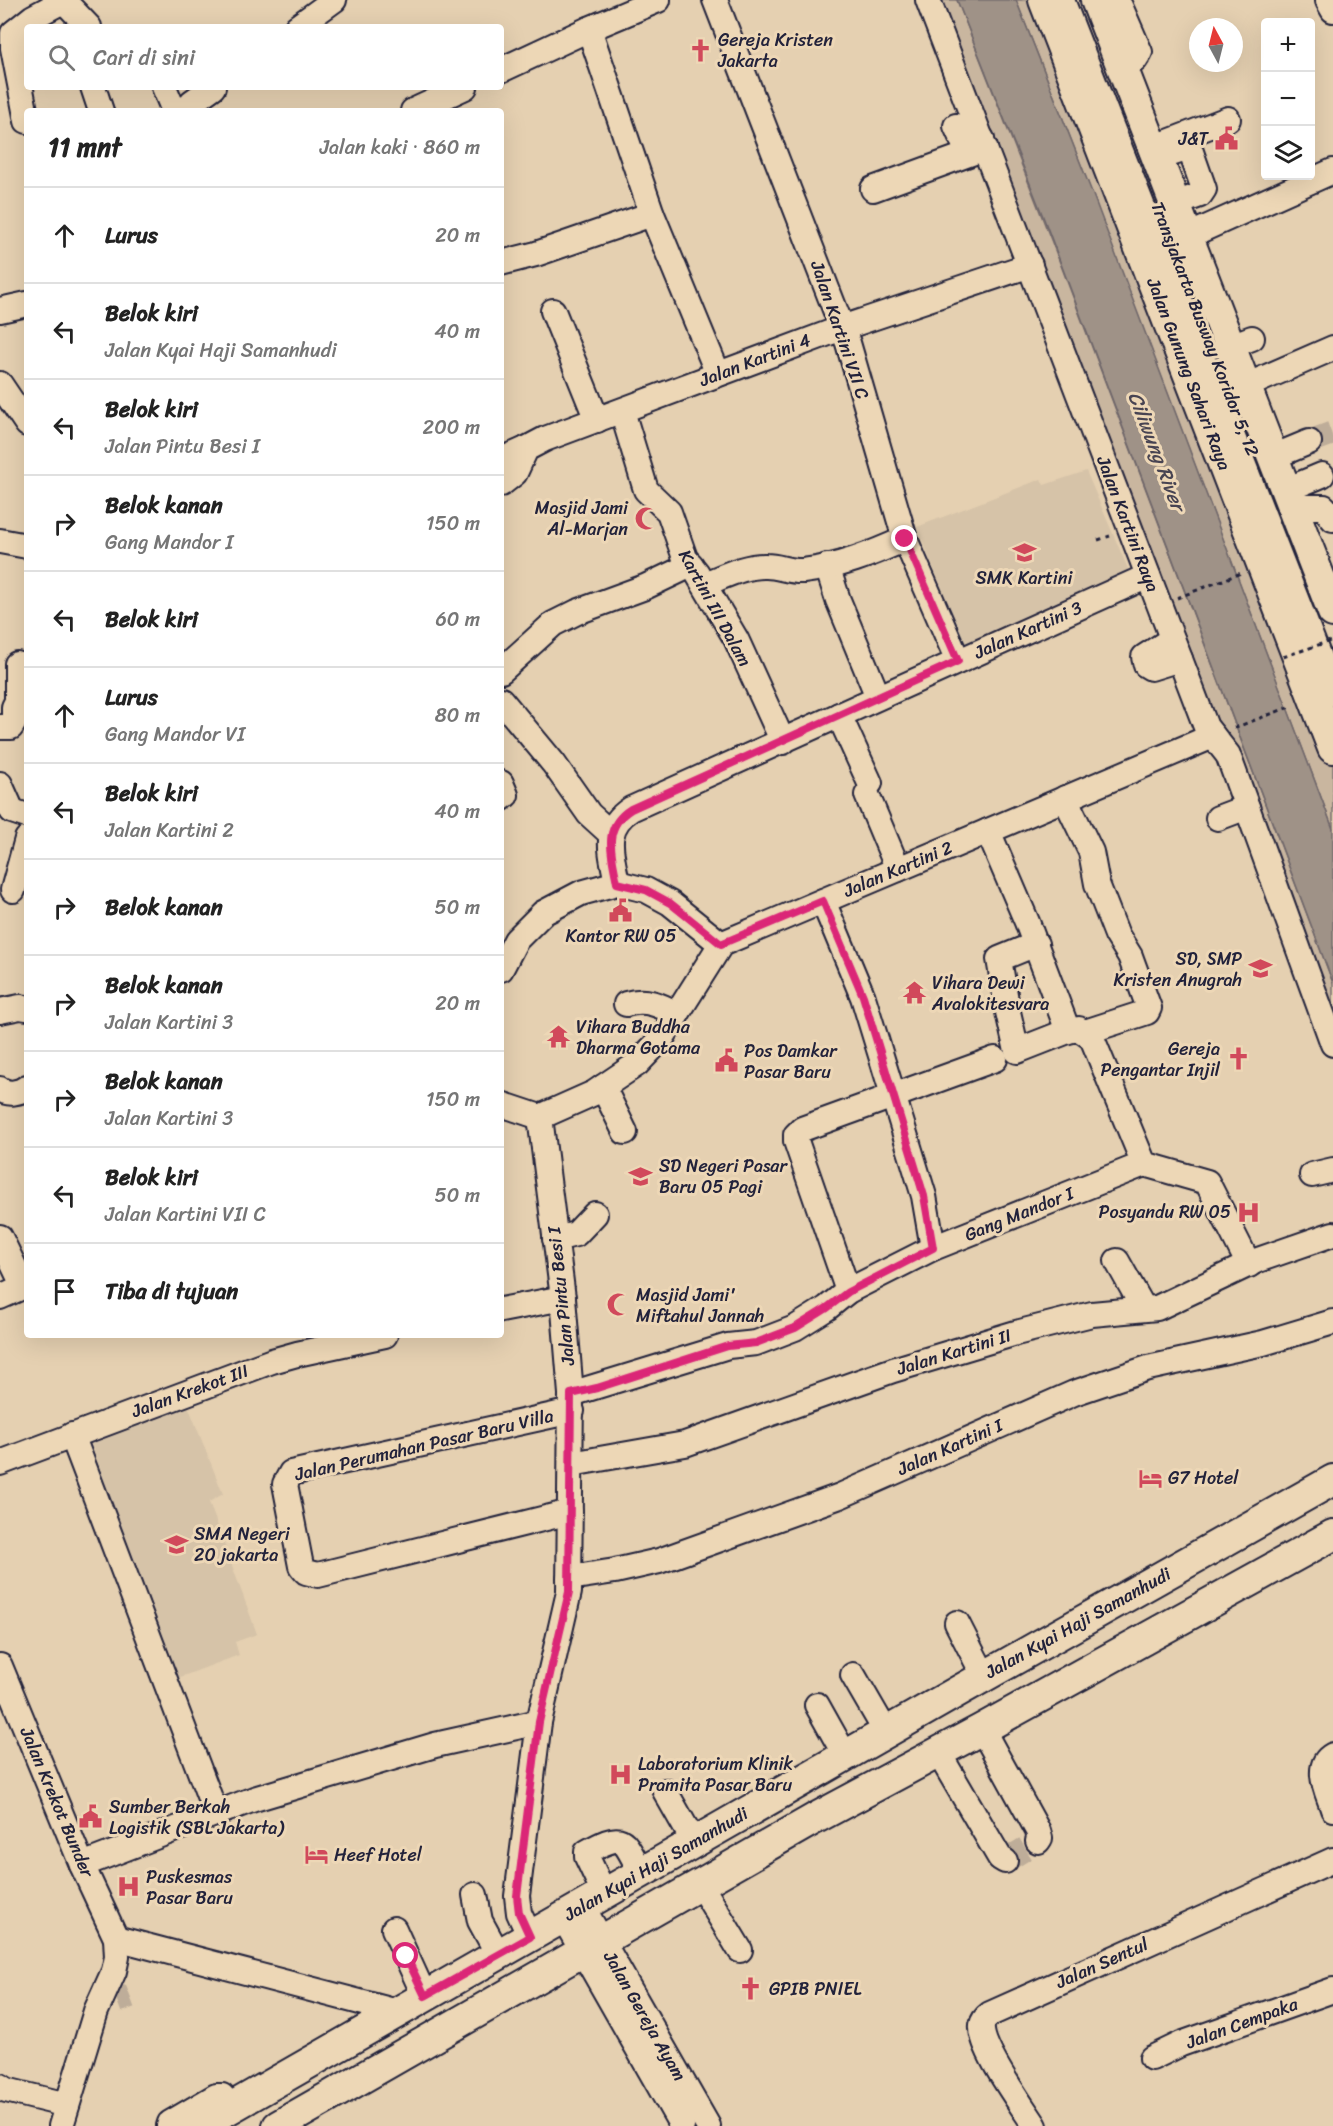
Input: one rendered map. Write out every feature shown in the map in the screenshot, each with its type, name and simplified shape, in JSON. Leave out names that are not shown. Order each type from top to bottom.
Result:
[{"type":"main road","name":"Jalan Gunung Sahari Raya","points":[[1044,0],[1333,748]]},
{"type":"main road","points":[[1091,4],[1122,67],[1188,236],[1246,360],[1273,457],[1331,598]]},
{"type":"main road","name":"Jalan Kyai Haji Samanhudi","points":[[199,2126],[984,1676],[1333,1480]]},
{"type":"main road","points":[[1263,1519],[1257,1532],[1258,1542],[1263,1549],[1274,1550],[1309,1534],[1329,1537]]},
{"type":"main road","points":[[278,2126],[856,1796],[1329,1537]]},
{"type":"main road","points":[[1199,1607],[1202,1589],[1241,1562],[1239,1546],[1234,1541],[1220,1543]]},
{"type":"main road","points":[[839,1759],[831,1772],[832,1781],[838,1790],[846,1795],[856,1796]]},
{"type":"street","points":[[24,110],[7,49],[13,33],[28,8],[65,0],[86,24]]},
{"type":"street","points":[[301,24],[334,0]]},
{"type":"street","points":[[504,69],[658,0]]},
{"type":"street","name":"Jalan Kartini VII C","points":[[715,0],[842,328],[905,539],[958,661]]},
{"type":"street","name":"Jalan Kartini Raya","points":[[928,0],[1206,727],[1223,732],[1228,755],[1333,1044]]},
{"type":"street","name":"Transjakarta Busway Koridor 5, 12","points":[[1062,0],[1333,693]]},
{"type":"street","name":"Transjakarta Busway Koridor 5, 12","points":[[1091,4],[1333,659]]},
{"type":"street","points":[[589,29],[652,214],[718,374]]},
{"type":"street","points":[[94,90],[100,108]]},
{"type":"street","points":[[166,90],[180,108],[208,90]]},
{"type":"street","points":[[420,108],[459,90]]},
{"type":"street","points":[[1155,153],[1228,119]]},
{"type":"street","points":[[956,126],[964,146],[985,148]]},
{"type":"street","points":[[969,178],[965,164],[985,148]]},
{"type":"street","points":[[873,189],[985,148]]},
{"type":"street","points":[[1188,236],[1333,171]]},
{"type":"street","points":[[504,262],[536,254],[652,214]]},
{"type":"street","name":"Jalan Kartini 4","points":[[504,459],[545,439],[842,328],[1030,265]]},
{"type":"street","points":[[0,310],[24,305]]},
{"type":"street","points":[[553,310],[597,420]]},
{"type":"street","points":[[1246,360],[1333,348]]},
{"type":"street","points":[[0,384],[24,414]]},
{"type":"street","name":"Kartini III Dalam","points":[[621,411],[646,490],[669,512],[685,558],[736,639],[783,742]]},
{"type":"street","points":[[1273,457],[1309,442]]},
{"type":"street","points":[[504,482],[515,473],[526,449]]},
{"type":"street","points":[[1322,475],[1290,500],[1299,507],[1324,507],[1333,519]]},
{"type":"street","points":[[504,668],[553,624],[577,612],[645,587],[697,575],[735,572],[768,565],[792,571],[827,566],[868,556],[905,539]]},
{"type":"street","points":[[0,541],[24,545]]},
{"type":"street","points":[[827,566],[838,600],[878,697]]},
{"type":"street","name":"Jalan Kartini 3","points":[[611,834],[615,823],[631,809],[1148,576]]},
{"type":"street","points":[[0,727],[11,727],[14,724],[14,707],[17,701],[15,664]]},
{"type":"street","points":[[504,704],[554,764],[585,809],[611,834],[617,883]]},
{"type":"street","points":[[839,715],[898,869]]},
{"type":"street","name":"Jalan Kartini 2","points":[[721,944],[1223,732]]},
{"type":"street","points":[[0,784],[12,812],[24,816]]},
{"type":"street","points":[[1036,944],[999,959],[1017,1051],[1077,1031],[1147,1012],[1149,1008],[1130,956],[1117,935],[1097,884],[1091,852],[1065,798]]},
{"type":"street","points":[[1218,818],[1247,807]]},
{"type":"street","points":[[988,831],[1036,944],[1077,1031],[1092,1038],[1144,1164],[1207,1182],[1249,1265]]},
{"type":"street","points":[[13,891],[24,850]]},
{"type":"street","points":[[504,963],[516,940],[543,913],[581,893],[617,883],[646,890],[670,903],[721,944],[662,1038],[637,1064],[594,1093],[540,1117],[504,1105]]},
{"type":"street","points":[[823,901],[863,996],[924,1196],[933,1248]]},
{"type":"street","points":[[626,1004],[655,1002],[677,1014]]},
{"type":"street","points":[[0,1011],[24,1008]]},
{"type":"street","points":[[848,1292],[796,1141],[796,1135],[802,1129],[995,1059]]},
{"type":"street","points":[[603,1087],[625,1132]]},
{"type":"street","points":[[0,1089],[9,1093],[24,1089]]},
{"type":"street","name":"Jalan Pintu Besi I","points":[[530,1937],[519,1913],[517,1896],[539,1722],[569,1592],[571,1464],[571,1402],[562,1298],[540,1117]]},
{"type":"street","name":"Gang Mandor I","points":[[597,1388],[728,1346],[756,1343],[795,1328],[848,1292],[933,1248],[1144,1164]]},
{"type":"street","points":[[555,1239],[576,1234],[595,1214]]},
{"type":"street","name":"Jalan Kartini II","points":[[571,1464],[685,1444],[893,1370],[1016,1333],[1092,1314],[1157,1308],[1281,1251],[1333,1234]]},
{"type":"street","points":[[0,1237],[24,1282]]},
{"type":"street","points":[[1117,1261],[1139,1310]]},
{"type":"street","points":[[0,1297],[24,1287]]},
{"type":"street","points":[[504,1309],[562,1298]]},
{"type":"street","name":"Jalan Kartini I","points":[[569,1578],[659,1561],[840,1496],[1074,1393],[1148,1368],[1263,1343],[1333,1322]]},
{"type":"street","name":"Jalan Krekot III","points":[[0,1463],[272,1361],[371,1338]]},
{"type":"street","name":"Jalan Perumahan Pasar Baru Villa","points":[[570,1512],[318,1575],[306,1572],[302,1566],[285,1484],[291,1473],[571,1402],[597,1388]]},
{"type":"street","points":[[72,1435],[216,1814]]},
{"type":"street","points":[[957,1623],[984,1676]]},
{"type":"street","name":"Jalan Krekot Bunder","points":[[0,1666],[82,1865],[116,1938],[117,1957],[107,2006],[64,2116]]},
{"type":"street","points":[[853,1676],[886,1732]]},
{"type":"street","points":[[817,1705],[839,1759]]},
{"type":"street","points":[[82,1865],[254,1799],[435,1744],[539,1722]]},
{"type":"street","points":[[982,1729],[1038,1831],[1040,1838],[1038,1841]]},
{"type":"street","points":[[938,1752],[1000,1858],[1005,1860]]},
{"type":"street","points":[[1333,1755],[1324,1764],[1322,1774],[1333,1809]]},
{"type":"street","points":[[665,1791],[694,1842]]},
{"type":"street","name":"Jalan Gereja Ayam","points":[[641,1872],[624,1842],[617,1839],[609,1840],[587,1852],[583,1905],[592,1946],[682,2126]]},
{"type":"street","name":"Jalan Sentul","points":[[1035,2126],[992,2058],[982,2026],[984,2019],[990,2014],[1333,1860]]},
{"type":"street","points":[[700,1884],[741,1950]]},
{"type":"street","points":[[476,1895],[480,1921],[498,1954]]},
{"type":"street","points":[[394,1929],[425,1996]]},
{"type":"street","points":[[116,1938],[398,2012]]},
{"type":"street","name":"Jalan Gereja Ayam","points":[[592,1946],[708,2126]]},
{"type":"street","name":"Jalan Cempaka","points":[[1152,2058],[1180,2044],[1333,1990]]},
{"type":"street","points":[[0,2086],[64,2116]]},
{"type":"street","points":[[169,2126],[216,2096],[222,2096],[231,2108]]},
{"type":"path","points":[[1098,540],[1117,533]]},
{"type":"path","points":[[1183,596],[1240,574]]},
{"type":"path","points":[[1282,657],[1333,640]]},
{"type":"path","points":[[1223,732],[1290,707]]},
{"type":"shaded area","points":[[928,0],[957,0],[1062,268],[1333,983],[1333,1044]]},
{"type":"shaded area","points":[[1016,0],[1044,0],[1333,748],[1333,829],[1083,170]]},
{"type":"shaded area","name":"SMK Kartini","points":[[1086,471],[1131,576],[965,646],[917,527],[1041,479],[1044,485]]},
{"type":"shaded area","name":"SMA Negeri 20 jakarta","points":[[187,1403],[223,1494],[209,1502],[257,1634],[235,1642],[239,1655],[175,1679],[90,1440]]},
{"type":"water","name":"Ciliwung River","points":[[957,0],[1016,0],[1095,200],[1333,829],[1333,983],[1044,219]]},
{"type":"tunnel","points":[[1309,442],[1333,433]]},
{"type":"tunnel","points":[[1005,1861],[1038,1841]]},
{"type":"tunnel","points":[[117,2001],[130,1996]]},
{"type":"place","name":"Gereja Kristen Jakarta","points":[[700,50]]},
{"type":"place","name":"J&T","points":[[1226,139]]},
{"type":"place","name":"Masjid Jami Al-Marjan","points":[[646,518]]},
{"type":"place","name":"SMK Kartini","points":[[1024,552]]},
{"type":"place","name":"Kantor RW 05","points":[[621,910]]},
{"type":"place","name":"SD, SMP Kristen Anugrah","points":[[1260,969]]},
{"type":"place","name":"Vihara Dewi Avalokitesvara","points":[[914,993]]},
{"type":"place","name":"Vihara Buddha Dharma Gotama","points":[[558,1037]]},
{"type":"place","name":"Gereja Pengantar Injil","points":[[1238,1059]]},
{"type":"place","name":"Pos Damkar Pasar Baru","points":[[726,1061]]},
{"type":"place","name":"SD Negeri Pasar Baru 05 Pagi","points":[[641,1176]]},
{"type":"place","name":"Posyandu RW 05","points":[[1249,1212]]},
{"type":"place","name":"Masjid Jami' Miftahul Jannah","points":[[618,1305]]},
{"type":"place","name":"G7 Hotel","points":[[1150,1478]]},
{"type":"place","name":"SMA Negeri 20 jakarta","points":[[176,1544]]},
{"type":"place","name":"Laboratorium Klinik Pramita Pasar Baru","points":[[620,1774]]},
{"type":"place","name":"Sumber Berkah Logistik (SBL Jakarta)","points":[[91,1817]]},
{"type":"place","name":"Heef Hotel","points":[[316,1855]]},
{"type":"place","name":"Puskesmas Pasar Baru","points":[[128,1887]]},
{"type":"place","name":"GPIB PNIEL","points":[[751,1989]]},
{"type":"route","points":[[406,1956],[425,1996],[530,1937],[519,1913],[517,1896],[539,1722],[569,1592],[571,1394],[597,1388],[728,1346],[756,1343],[795,1328],[848,1292],[933,1248],[924,1196],[863,996],[823,901],[721,944],[670,903],[646,890],[617,883],[611,847],[611,834],[615,823],[631,809],[958,661],[905,539]]}]
